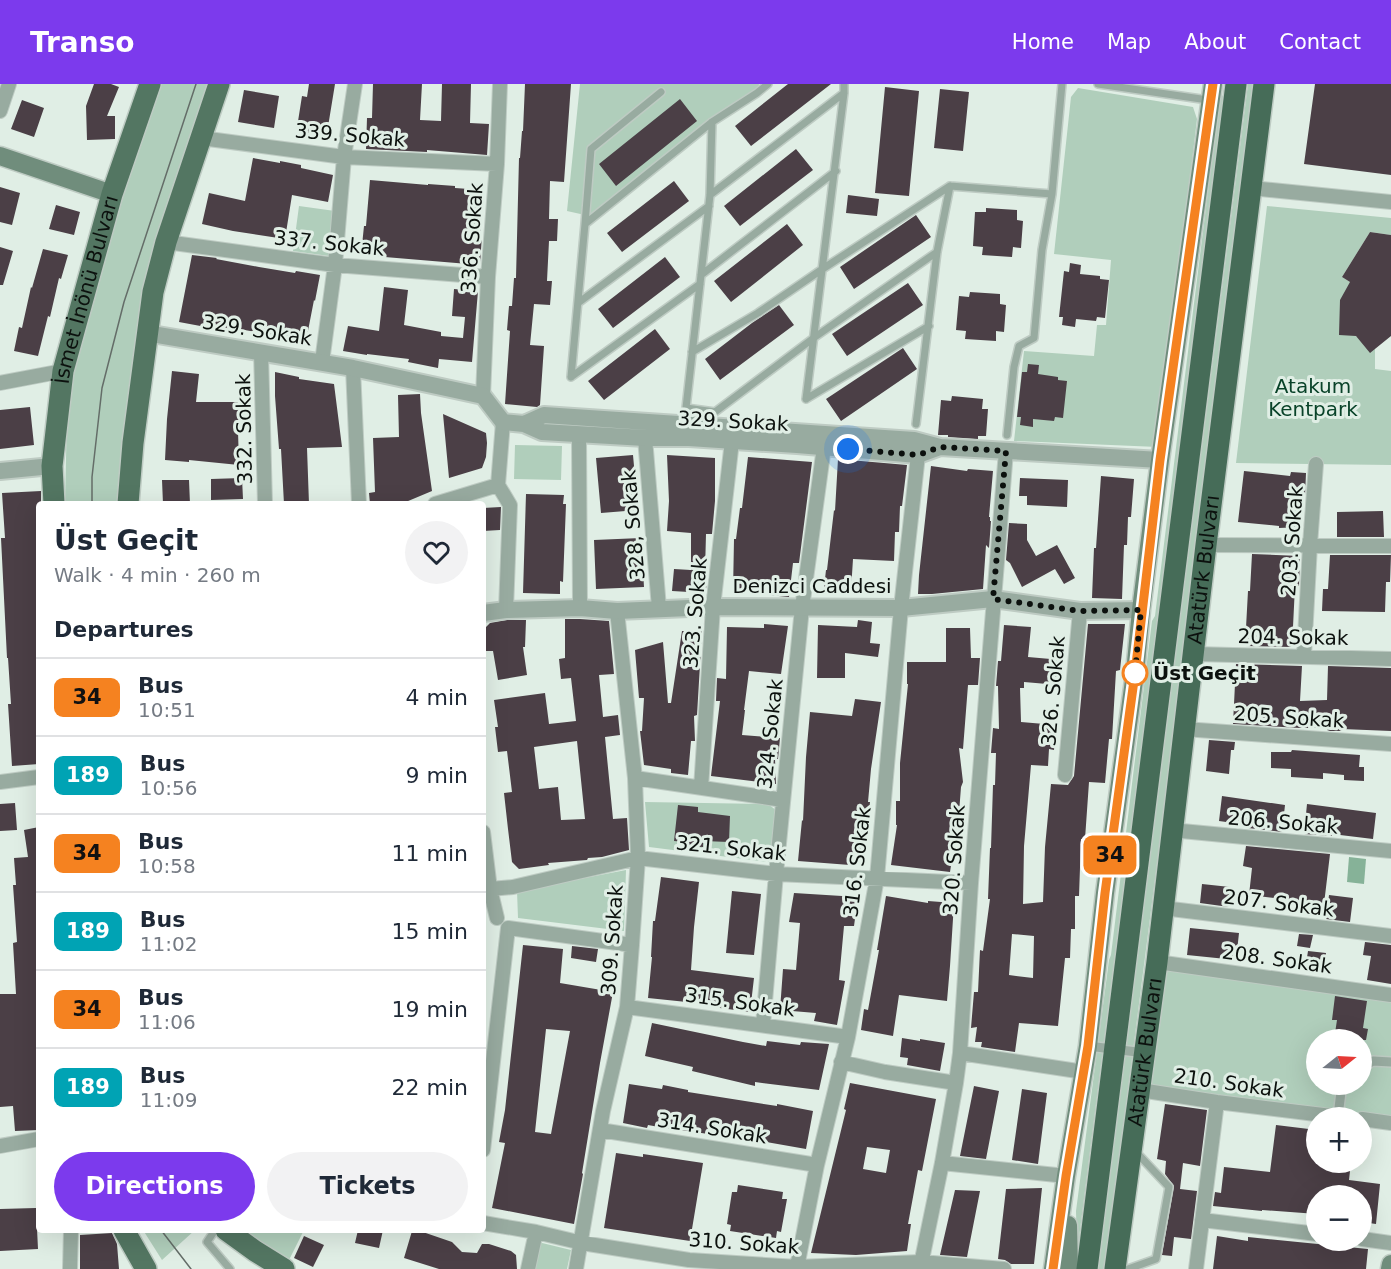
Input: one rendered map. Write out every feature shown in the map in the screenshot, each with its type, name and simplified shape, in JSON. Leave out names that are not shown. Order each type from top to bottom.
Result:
[{"type":"highway","name":"Atatürk Bulvarı","points":[[1087,1269],[1236,84]]},
{"type":"highway","name":"Atatürk Bulvarı","points":[[1115,1269],[1157,962],[1171,831],[1264,84]]},
{"type":"main road","name":"İsmet İnönü Bulvarı","points":[[54,501],[52,466],[63,372],[112,194],[150,84]]},
{"type":"main road","points":[[129,501],[133,443],[153,292],[166,242],[219,84]]},
{"type":"main road","points":[[1053,1269],[1088,1046],[1160,460],[1212,92]]},
{"type":"main road","points":[[0,156],[112,194]]},
{"type":"main road","points":[[1066,1176],[1069,1269]]},
{"type":"main road","points":[[126,1233],[146,1269]]},
{"type":"main road","points":[[228,1233],[284,1269]]},
{"type":"main road","points":[[1390,1269],[1391,1264]]},
{"type":"street","points":[[0,111],[9,84]]},
{"type":"street","points":[[322,362],[335,265],[344,157],[355,84]]},
{"type":"street","name":"336. Sokak","points":[[483,396],[500,84]]},
{"type":"street","name":"339. Sokak","points":[[201,138],[344,157],[497,164]]},
{"type":"street","points":[[1251,188],[1391,202]]},
{"type":"street","name":"337. Sokak","points":[[166,242],[335,265],[488,276]]},
{"type":"street","name":"329. Sokak","points":[[147,333],[322,362],[483,396]]},
{"type":"street","name":"332. Sokak","points":[[261,352],[265,501]]},
{"type":"street","points":[[353,368],[359,501]]},
{"type":"street","points":[[0,383],[63,372]]},
{"type":"street","points":[[483,396],[503,422],[498,485],[510,505],[506,610]]},
{"type":"street","name":"329. Sokak","points":[[524,424],[544,415],[914,440],[940,447]]},
{"type":"street","name":"329. Sokak","points":[[503,422],[524,424],[542,432],[689,438],[918,455],[940,447],[1006,443],[1160,460]]},
{"type":"street","points":[[579,434],[580,608]]},
{"type":"street","name":"328, Sokak","points":[[645,438],[659,608]]},
{"type":"street","name":"323. Sokak","points":[[701,788],[713,607],[732,441]]},
{"type":"street","name":"320. Sokak","points":[[920,1266],[942,1163],[960,1053],[971,883],[1006,443]]},
{"type":"street","name":"324. Sokak","points":[[763,1025],[802,608],[824,447]]},
{"type":"street","name":"316. Sokak","points":[[797,1268],[817,1165],[848,1037],[878,878],[918,455]]},
{"type":"street","name":"203. Sokak","points":[[1304,656],[1316,464]]},
{"type":"street","points":[[0,471],[52,466]]},
{"type":"street","points":[[445,501],[498,485]]},
{"type":"street","points":[[1206,545],[1391,546]]},
{"type":"street","name":"Denizci Caddesi","points":[[486,613],[580,608],[616,611],[713,607],[902,608],[993,599],[1080,611],[1141,610]]},
{"type":"street","name":"309. Sokak","points":[[576,1269],[603,1111],[627,1007],[633,945],[638,858],[635,778],[616,611]]},
{"type":"street","name":"326. Sokak","points":[[1065,775],[1080,611]]},
{"type":"street","name":"204. Sokak","points":[[1194,654],[1391,659]]},
{"type":"street","name":"205. Sokak","points":[[1184,729],[1391,744]]},
{"type":"street","points":[[0,782],[36,777]]},
{"type":"street","points":[[635,778],[783,800]]},
{"type":"street","name":"206. Sokak","points":[[1171,831],[1391,851]]},
{"type":"street","points":[[486,856],[490,889],[490,917],[508,928],[633,945]]},
{"type":"street","name":"321. Sokak","points":[[490,889],[513,887],[638,858],[776,874],[971,883]]},
{"type":"street","name":"207. Sokak","points":[[1163,908],[1391,936]]},
{"type":"street","points":[[486,1123],[508,928]]},
{"type":"street","name":"208. Sokak","points":[[1157,962],[1391,994]]},
{"type":"street","name":"315. Sokak","points":[[627,1007],[848,1037]]},
{"type":"street","points":[[1088,1046],[1144,1053]]},
{"type":"street","points":[[960,1053],[1084,1072]]},
{"type":"street","points":[[1372,1061],[1391,1062]]},
{"type":"street","points":[[841,1062],[885,1072],[956,1083]]},
{"type":"street","name":"210. Sokak","points":[[1140,1090],[1306,1113]]},
{"type":"street","points":[[1196,1269],[1217,1102]]},
{"type":"street","points":[[1372,1120],[1391,1123]]},
{"type":"street","name":"314. Sokak","points":[[600,1130],[817,1165]]},
{"type":"street","points":[[0,1146],[36,1140]]},
{"type":"street","points":[[942,1163],[1066,1176]]},
{"type":"street","points":[[1203,1220],[1306,1233]]},
{"type":"street","name":"310. Sokak","points":[[486,1224],[688,1264],[797,1268],[920,1266],[1004,1269]]},
{"type":"street","points":[[528,1269],[536,1232]]},
{"type":"street","points":[[70,1269],[71,1233]]},
{"type":"street","points":[[1372,1240],[1391,1243]]},
{"type":"lane","points":[[585,224],[712,122],[768,84]]},
{"type":"lane","points":[[844,84],[836,171],[806,399],[929,326]]},
{"type":"lane","points":[[1006,443],[1014,367],[1019,346],[1034,338],[1042,250],[1052,194],[1062,84]]},
{"type":"lane","points":[[1098,84],[1212,92]]},
{"type":"lane","points":[[660,92],[591,149],[571,377],[700,284]]},
{"type":"lane","points":[[710,195],[844,93]]},
{"type":"lane","points":[[712,122],[710,195],[686,408],[715,412],[814,337],[937,252]]},
{"type":"lane","points":[[701,275],[836,171]]},
{"type":"lane","points":[[692,352],[758,313],[950,186],[1052,194]]},
{"type":"lane","points":[[916,424],[937,252],[950,186]]},
{"type":"lane","points":[[578,303],[709,206]]},
{"type":"lane","points":[[1128,1269],[1156,1259],[1169,1187],[1132,1148]]},
{"type":"lane","points":[[220,1233],[207,1242],[230,1269]]},
{"type":"green space","points":[[160,84],[214,84],[179,188],[127,501],[65,501],[67,413],[72,382],[89,311],[128,179]]},
{"type":"green space","points":[[580,84],[759,84],[758,90],[594,217],[567,211]]},
{"type":"green space","points":[[1248,84],[1257,84],[1105,1269],[1096,1269],[1101,1241]]},
{"type":"green space","points":[[1078,88],[1193,107],[1197,119],[1158,447],[1014,441],[1024,351],[1094,356],[1097,325],[1106,325],[1111,260],[1054,254],[1071,97]]},
{"type":"green space","points":[[1220,95],[1224,96],[1077,1254],[1076,1211],[1111,955],[1152,621],[1155,616]]},
{"type":"green space","points":[[299,206],[335,211],[329,256],[293,251]]},
{"type":"green space","name":"Atakum Kentpark","points":[[1267,206],[1391,218],[1391,235],[1370,232],[1342,277],[1350,282],[1356,336],[1375,349],[1375,369],[1391,371],[1391,465],[1236,463]]},
{"type":"green space","points":[[515,445],[562,446],[561,480],[514,479]]},
{"type":"green space","points":[[645,802],[768,804],[777,811],[773,858],[769,862],[649,847]]},
{"type":"green space","points":[[626,870],[624,931],[518,918],[517,891]]},
{"type":"green space","points":[[1157,962],[1391,995],[1391,1123],[1372,1120],[1372,1107],[1306,1107],[1306,1112],[1140,1090]]},
{"type":"green space","points":[[145,1233],[192,1233],[162,1260]]},
{"type":"green space","points":[[244,1233],[302,1233],[288,1262]]},
{"type":"green space","points":[[538,1242],[571,1250],[567,1269],[533,1269]]},
{"type":"shaded area","points":[[1349,857],[1366,859],[1364,884],[1347,882]]},
{"type":"building","points":[[94,84],[111,84],[119,87],[107,116],[115,116],[115,139],[87,140],[86,106]]},
{"type":"building","points":[[309,84],[335,84],[326,139],[296,134],[302,96],[307,97]]},
{"type":"building","points":[[373,84],[422,84],[420,120],[441,121],[442,84],[471,84],[470,123],[489,124],[487,155],[427,150],[427,152],[366,149],[367,118],[372,118]]},
{"type":"building","points":[[525,84],[571,84],[564,182],[550,181],[549,219],[558,219],[557,241],[549,241],[547,281],[552,281],[550,305],[534,304],[530,345],[544,346],[540,405],[537,407],[505,404],[510,331],[507,330],[509,306],[512,306],[514,278],[516,278],[519,158],[523,131]]},
{"type":"building","points":[[788,84],[831,84],[751,146],[735,126]]},
{"type":"building","points":[[1315,84],[1391,84],[1391,175],[1304,164]]},
{"type":"building","points":[[885,87],[919,91],[909,196],[875,193]]},
{"type":"building","points":[[940,89],[969,92],[963,151],[934,148]]},
{"type":"building","points":[[244,90],[279,96],[274,128],[238,122]]},
{"type":"building","points":[[680,99],[697,121],[616,186],[599,164]]},
{"type":"building","points":[[22,100],[44,108],[34,137],[11,129]]},
{"type":"building","points":[[796,149],[813,170],[740,226],[724,206]]},
{"type":"building","points":[[253,158],[301,165],[301,168],[333,175],[328,202],[292,195],[285,239],[202,224],[209,193],[245,201]]},
{"type":"building","points":[[370,180],[483,190],[480,265],[361,255]]},
{"type":"building","points":[[674,181],[689,201],[622,252],[607,233]]},
{"type":"building","points":[[0,187],[20,193],[12,225],[0,222]]},
{"type":"building","points":[[848,195],[879,199],[877,216],[846,213]]},
{"type":"building","points":[[56,205],[80,212],[74,235],[49,229]]},
{"type":"building","points":[[986,208],[1017,210],[1017,220],[1023,221],[1021,248],[1013,247],[1012,257],[982,255],[983,247],[973,246],[975,212],[986,212]]},
{"type":"building","points":[[916,215],[931,237],[854,289],[840,267]]},
{"type":"building","points":[[787,224],[803,245],[731,302],[714,281]]},
{"type":"building","points":[[1370,232],[1391,235],[1391,336],[1370,353],[1356,336],[1339,335],[1340,300],[1350,282],[1342,277]]},
{"type":"building","points":[[0,247],[13,251],[3,285],[0,285]]},
{"type":"building","points":[[43,249],[68,255],[61,279],[59,278],[38,356],[14,351]]},
{"type":"building","points":[[192,255],[295,273],[296,271],[320,275],[306,341],[239,329],[238,333],[179,322]]},
{"type":"building","points":[[665,257],[680,277],[613,328],[598,309]]},
{"type":"building","points":[[1070,263],[1081,265],[1080,274],[1100,276],[1100,279],[1109,280],[1105,318],[1097,317],[1096,321],[1076,319],[1075,327],[1062,325],[1063,317],[1059,317],[1064,271],[1069,272]]},
{"type":"building","points":[[908,283],[923,305],[847,356],[832,334]]},
{"type":"building","points":[[384,287],[408,290],[404,325],[441,332],[441,336],[463,338],[465,317],[452,316],[454,289],[478,291],[472,362],[439,359],[438,368],[408,362],[409,359],[343,351],[348,326],[379,331]]},
{"type":"building","points":[[970,292],[1000,294],[1000,304],[1006,305],[1004,332],[996,331],[996,341],[965,339],[966,331],[956,330],[959,296],[969,297]]},
{"type":"building","points":[[779,305],[794,325],[720,380],[705,359]]},
{"type":"building","points":[[655,329],[670,349],[604,400],[588,381]]},
{"type":"building","points":[[903,348],[917,369],[841,421],[826,399]]},
{"type":"building","points":[[1028,364],[1039,365],[1038,374],[1067,381],[1063,418],[1055,417],[1054,421],[1033,419],[1033,427],[1020,425],[1021,417],[1017,417],[1022,372],[1027,372]]},
{"type":"building","points":[[172,371],[199,374],[196,402],[240,402],[239,465],[165,460]]},
{"type":"building","points":[[275,372],[299,377],[299,379],[334,384],[342,447],[307,448],[309,501],[284,501]]},
{"type":"building","points":[[420,394],[432,491],[408,501],[370,501],[369,493],[375,492],[373,438],[399,437],[398,395]]},
{"type":"building","points":[[952,396],[983,399],[982,409],[988,409],[986,436],[978,436],[978,439],[938,435],[941,400],[951,401]]},
{"type":"building","points":[[30,407],[34,445],[0,449],[0,410]]},
{"type":"building","points":[[443,414],[486,433],[486,457],[482,468],[449,478]]},
{"type":"building","points":[[633,455],[638,510],[601,513],[596,458]]},
{"type":"building","points":[[667,455],[715,458],[712,534],[706,534],[706,593],[672,591],[674,569],[691,570],[691,533],[667,531],[669,501]]},
{"type":"building","points":[[748,457],[812,462],[799,563],[793,563],[789,597],[768,595],[768,592],[733,592],[734,539],[736,539],[740,508],[742,508]]},
{"type":"building","points":[[838,459],[907,465],[902,506],[900,506],[899,532],[895,532],[894,561],[853,559],[851,590],[824,588],[835,511]]},
{"type":"building","points":[[931,466],[967,471],[968,469],[993,471],[989,548],[986,545],[983,589],[918,594]]},
{"type":"building","points":[[1244,471],[1290,476],[1291,472],[1306,473],[1305,496],[1299,495],[1301,527],[1279,528],[1279,526],[1238,522]]},
{"type":"building","points":[[1101,476],[1134,479],[1131,517],[1128,517],[1127,545],[1124,545],[1122,599],[1092,598]]},
{"type":"building","points":[[242,478],[243,499],[211,500],[211,479]]},
{"type":"building","points":[[1020,478],[1068,480],[1067,507],[1027,505],[1027,496],[1019,496]]},
{"type":"building","points":[[162,480],[189,480],[190,501],[163,501]]},
{"type":"building","points":[[41,491],[41,501],[36,501],[36,764],[12,766],[8,704],[11,704],[1,538],[5,538],[2,493]]},
{"type":"building","points":[[526,494],[564,495],[563,504],[566,504],[563,582],[560,581],[560,594],[523,593]]},
{"type":"building","points":[[501,507],[500,530],[486,531],[486,508]]},
{"type":"building","points":[[1383,511],[1384,537],[1337,537],[1337,512]]},
{"type":"building","points":[[1009,523],[1027,524],[1027,540],[1036,556],[1057,545],[1075,578],[1064,584],[1055,569],[1022,587],[1010,563],[1006,560]]},
{"type":"building","points":[[641,538],[644,587],[596,589],[594,540]]},
{"type":"building","points":[[1252,554],[1300,556],[1299,586],[1295,586],[1292,647],[1245,646]]},
{"type":"building","points":[[1330,555],[1391,555],[1390,582],[1386,582],[1385,612],[1322,611],[1323,589],[1328,589]]},
{"type":"building","points":[[565,619],[609,621],[614,674],[599,675],[603,717],[618,715],[620,735],[605,737],[613,819],[627,818],[629,850],[587,860],[548,863],[549,865],[519,869],[512,862],[504,793],[512,792],[507,751],[498,752],[495,727],[498,727],[494,700],[545,693],[549,724],[576,721],[571,678],[561,679],[559,659],[565,658]],"holes":[[[577,741],[585,819],[561,820],[558,787],[539,789],[534,747]]]},
{"type":"building","points":[[526,620],[525,647],[523,647],[527,675],[498,680],[493,651],[486,651],[486,627],[490,623]]},
{"type":"building","points":[[858,620],[872,622],[870,643],[880,644],[878,657],[845,653],[845,678],[817,678],[818,625],[857,627]]},
{"type":"building","points":[[764,624],[788,626],[781,674],[749,671],[742,735],[780,738],[778,759],[775,759],[776,784],[711,776],[720,701],[716,701],[717,678],[726,679],[727,627],[764,628]]},
{"type":"building","points":[[1088,624],[1125,624],[1120,670],[1116,671],[1112,739],[1109,739],[1105,783],[1089,782],[1085,839],[1081,839],[1079,896],[1075,896],[1075,929],[1071,929],[1070,958],[1065,958],[1058,1026],[1019,1023],[1015,1052],[981,1047],[982,1042],[975,1042],[977,1027],[971,1028],[974,992],[978,992],[980,950],[983,951],[990,899],[988,899],[990,848],[996,753],[991,753],[993,728],[999,729],[998,686],[996,686],[1004,625],[1031,627],[1028,657],[1062,660],[1059,685],[1024,682],[1024,688],[1020,688],[1021,722],[1056,725],[1054,750],[1049,749],[1048,766],[1031,765],[1024,846],[1023,904],[1043,902],[1051,784],[1068,785],[1074,776]],"holes":[[[1012,934],[1034,936],[1033,978],[1009,975]]]},
{"type":"building","points":[[946,628],[970,628],[971,658],[980,658],[978,685],[968,685],[963,749],[959,748],[963,782],[950,872],[891,865],[897,825],[896,801],[900,801],[900,763],[908,684],[907,662],[946,662]]},
{"type":"building","points":[[682,631],[702,631],[697,715],[694,716],[695,741],[691,741],[688,775],[671,773],[671,769],[644,765],[640,731],[642,731],[644,698],[639,698],[635,650],[663,642],[668,703],[671,703]]},
{"type":"building","points":[[1236,664],[1302,666],[1300,701],[1327,700],[1328,666],[1391,668],[1391,731],[1342,729],[1341,731],[1330,731],[1327,728],[1233,724]]},
{"type":"building","points":[[855,699],[881,702],[871,769],[863,866],[798,861],[810,712],[852,716]]},
{"type":"building","points":[[1209,740],[1235,742],[1234,750],[1231,750],[1229,774],[1206,771]]},
{"type":"building","points":[[1292,750],[1360,755],[1359,767],[1364,767],[1364,781],[1344,780],[1344,775],[1323,773],[1323,779],[1291,777],[1291,769],[1271,768],[1271,752],[1291,752]]},
{"type":"building","points":[[1222,796],[1285,805],[1282,832],[1248,828],[1248,825],[1219,821]]},
{"type":"building","points":[[15,803],[17,830],[0,831],[0,804]]},
{"type":"building","points":[[1307,804],[1376,813],[1373,839],[1332,834],[1332,836],[1304,834]]},
{"type":"building","points":[[678,805],[698,807],[698,812],[730,816],[729,842],[703,841],[703,847],[686,846],[686,842],[674,841]]},
{"type":"building","points":[[36,828],[36,1130],[15,1131],[13,1106],[0,1107],[0,994],[16,994],[13,943],[17,942],[13,885],[16,885],[14,858],[28,857],[24,830]]},
{"type":"building","points":[[1246,846],[1330,854],[1324,904],[1249,895],[1252,868],[1243,866]]},
{"type":"building","points":[[661,877],[699,882],[691,970],[754,978],[750,1012],[705,1006],[706,1004],[648,998],[653,921],[655,921]]},
{"type":"building","points":[[1202,884],[1230,887],[1229,907],[1200,903]]},
{"type":"building","points":[[732,891],[761,894],[754,955],[726,953]]},
{"type":"building","points":[[794,893],[858,897],[854,926],[844,926],[839,980],[845,981],[837,1025],[814,1021],[816,1013],[780,1010],[783,969],[796,970],[800,923],[789,922]]},
{"type":"building","points":[[1329,895],[1353,898],[1350,922],[1326,919]]},
{"type":"building","points":[[886,896],[928,903],[928,901],[954,903],[947,1001],[899,995],[893,1036],[861,1030],[864,1009],[868,1010]]},
{"type":"building","points":[[1190,928],[1239,933],[1236,960],[1187,955]]},
{"type":"building","points":[[1299,934],[1313,935],[1310,948],[1297,946]]},
{"type":"building","points":[[1365,942],[1391,945],[1391,984],[1367,980],[1371,956],[1363,955]]},
{"type":"building","points":[[523,945],[563,949],[560,983],[613,992],[574,1224],[492,1208],[505,1143],[499,1142],[505,1110]],"holes":[[[546,1029],[570,1031],[551,1134],[535,1132]]]},
{"type":"building","points":[[572,946],[598,949],[596,962],[571,958]]},
{"type":"building","points":[[1308,951],[1326,953],[1325,966],[1306,964]]},
{"type":"building","points":[[1335,996],[1367,1001],[1363,1028],[1368,1029],[1336,1029],[1337,1020],[1332,1020]]},
{"type":"building","points":[[652,1023],[766,1046],[767,1041],[800,1045],[801,1042],[829,1044],[819,1090],[755,1082],[755,1086],[692,1071],[693,1067],[645,1056]]},
{"type":"building","points":[[902,1038],[945,1043],[940,1071],[907,1065],[908,1058],[900,1057]]},
{"type":"building","points":[[850,1083],[936,1099],[922,1171],[918,1170],[908,1224],[911,1224],[907,1251],[856,1255],[811,1253],[846,1110],[844,1109]],"holes":[[[867,1147],[890,1150],[886,1173],[863,1169]]]},
{"type":"building","points":[[629,1084],[662,1089],[663,1085],[688,1090],[688,1092],[813,1111],[806,1149],[722,1134],[722,1136],[648,1125],[647,1128],[623,1123]]},
{"type":"building","points":[[974,1086],[999,1091],[986,1159],[960,1156]]},
{"type":"building","points":[[1022,1089],[1047,1093],[1038,1164],[1012,1160]]},
{"type":"building","points":[[1165,1104],[1207,1110],[1200,1166],[1183,1163],[1180,1189],[1197,1191],[1191,1239],[1174,1237],[1172,1256],[1162,1255],[1174,1186],[1165,1174],[1166,1161],[1157,1159]]},
{"type":"building","points":[[1276,1125],[1306,1129],[1306,1173],[1350,1173],[1349,1180],[1380,1184],[1376,1224],[1372,1223],[1372,1185],[1306,1185],[1306,1213],[1213,1206],[1215,1192],[1221,1193],[1224,1167],[1270,1172]]},
{"type":"building","points":[[616,1153],[643,1157],[643,1154],[703,1163],[690,1241],[604,1228]]},
{"type":"building","points":[[738,1185],[783,1192],[782,1199],[787,1199],[781,1232],[777,1231],[776,1238],[730,1231],[731,1225],[727,1224],[732,1192],[737,1192]]},
{"type":"building","points":[[1042,1188],[1034,1264],[1011,1264],[998,1259],[1006,1189]]},
{"type":"building","points":[[955,1190],[980,1191],[967,1257],[940,1255]]},
{"type":"building","points":[[36,1208],[38,1249],[0,1251],[0,1209]]},
{"type":"building","points":[[112,1233],[117,1244],[119,1269],[80,1269],[80,1235]]},
{"type":"building","points":[[357,1233],[382,1233],[379,1248],[355,1243]]},
{"type":"building","points":[[411,1233],[426,1233],[452,1242],[462,1252],[477,1253],[482,1244],[511,1251],[516,1255],[517,1269],[439,1269],[404,1258]]},
{"type":"building","points":[[304,1236],[324,1245],[313,1267],[294,1258]]},
{"type":"building","points":[[1217,1236],[1248,1241],[1248,1237],[1306,1243],[1306,1251],[1368,1251],[1366,1269],[1213,1269]]},
{"type":"tram line","points":[[92,501],[92,477],[102,388],[124,302],[196,84]]},
{"type":"tram line","points":[[163,1233],[191,1269]]},
{"type":"bus line","name":"34","points":[[1053,1269],[1088,1046],[1160,460],[1213,84]]},
{"type":"place","name":"Üst Geçit","points":[[1135,673]]},
{"type":"route","points":[[848,449],[918,455],[940,447],[1006,451],[993,599],[1080,611],[1141,610],[1135,673]]}]
